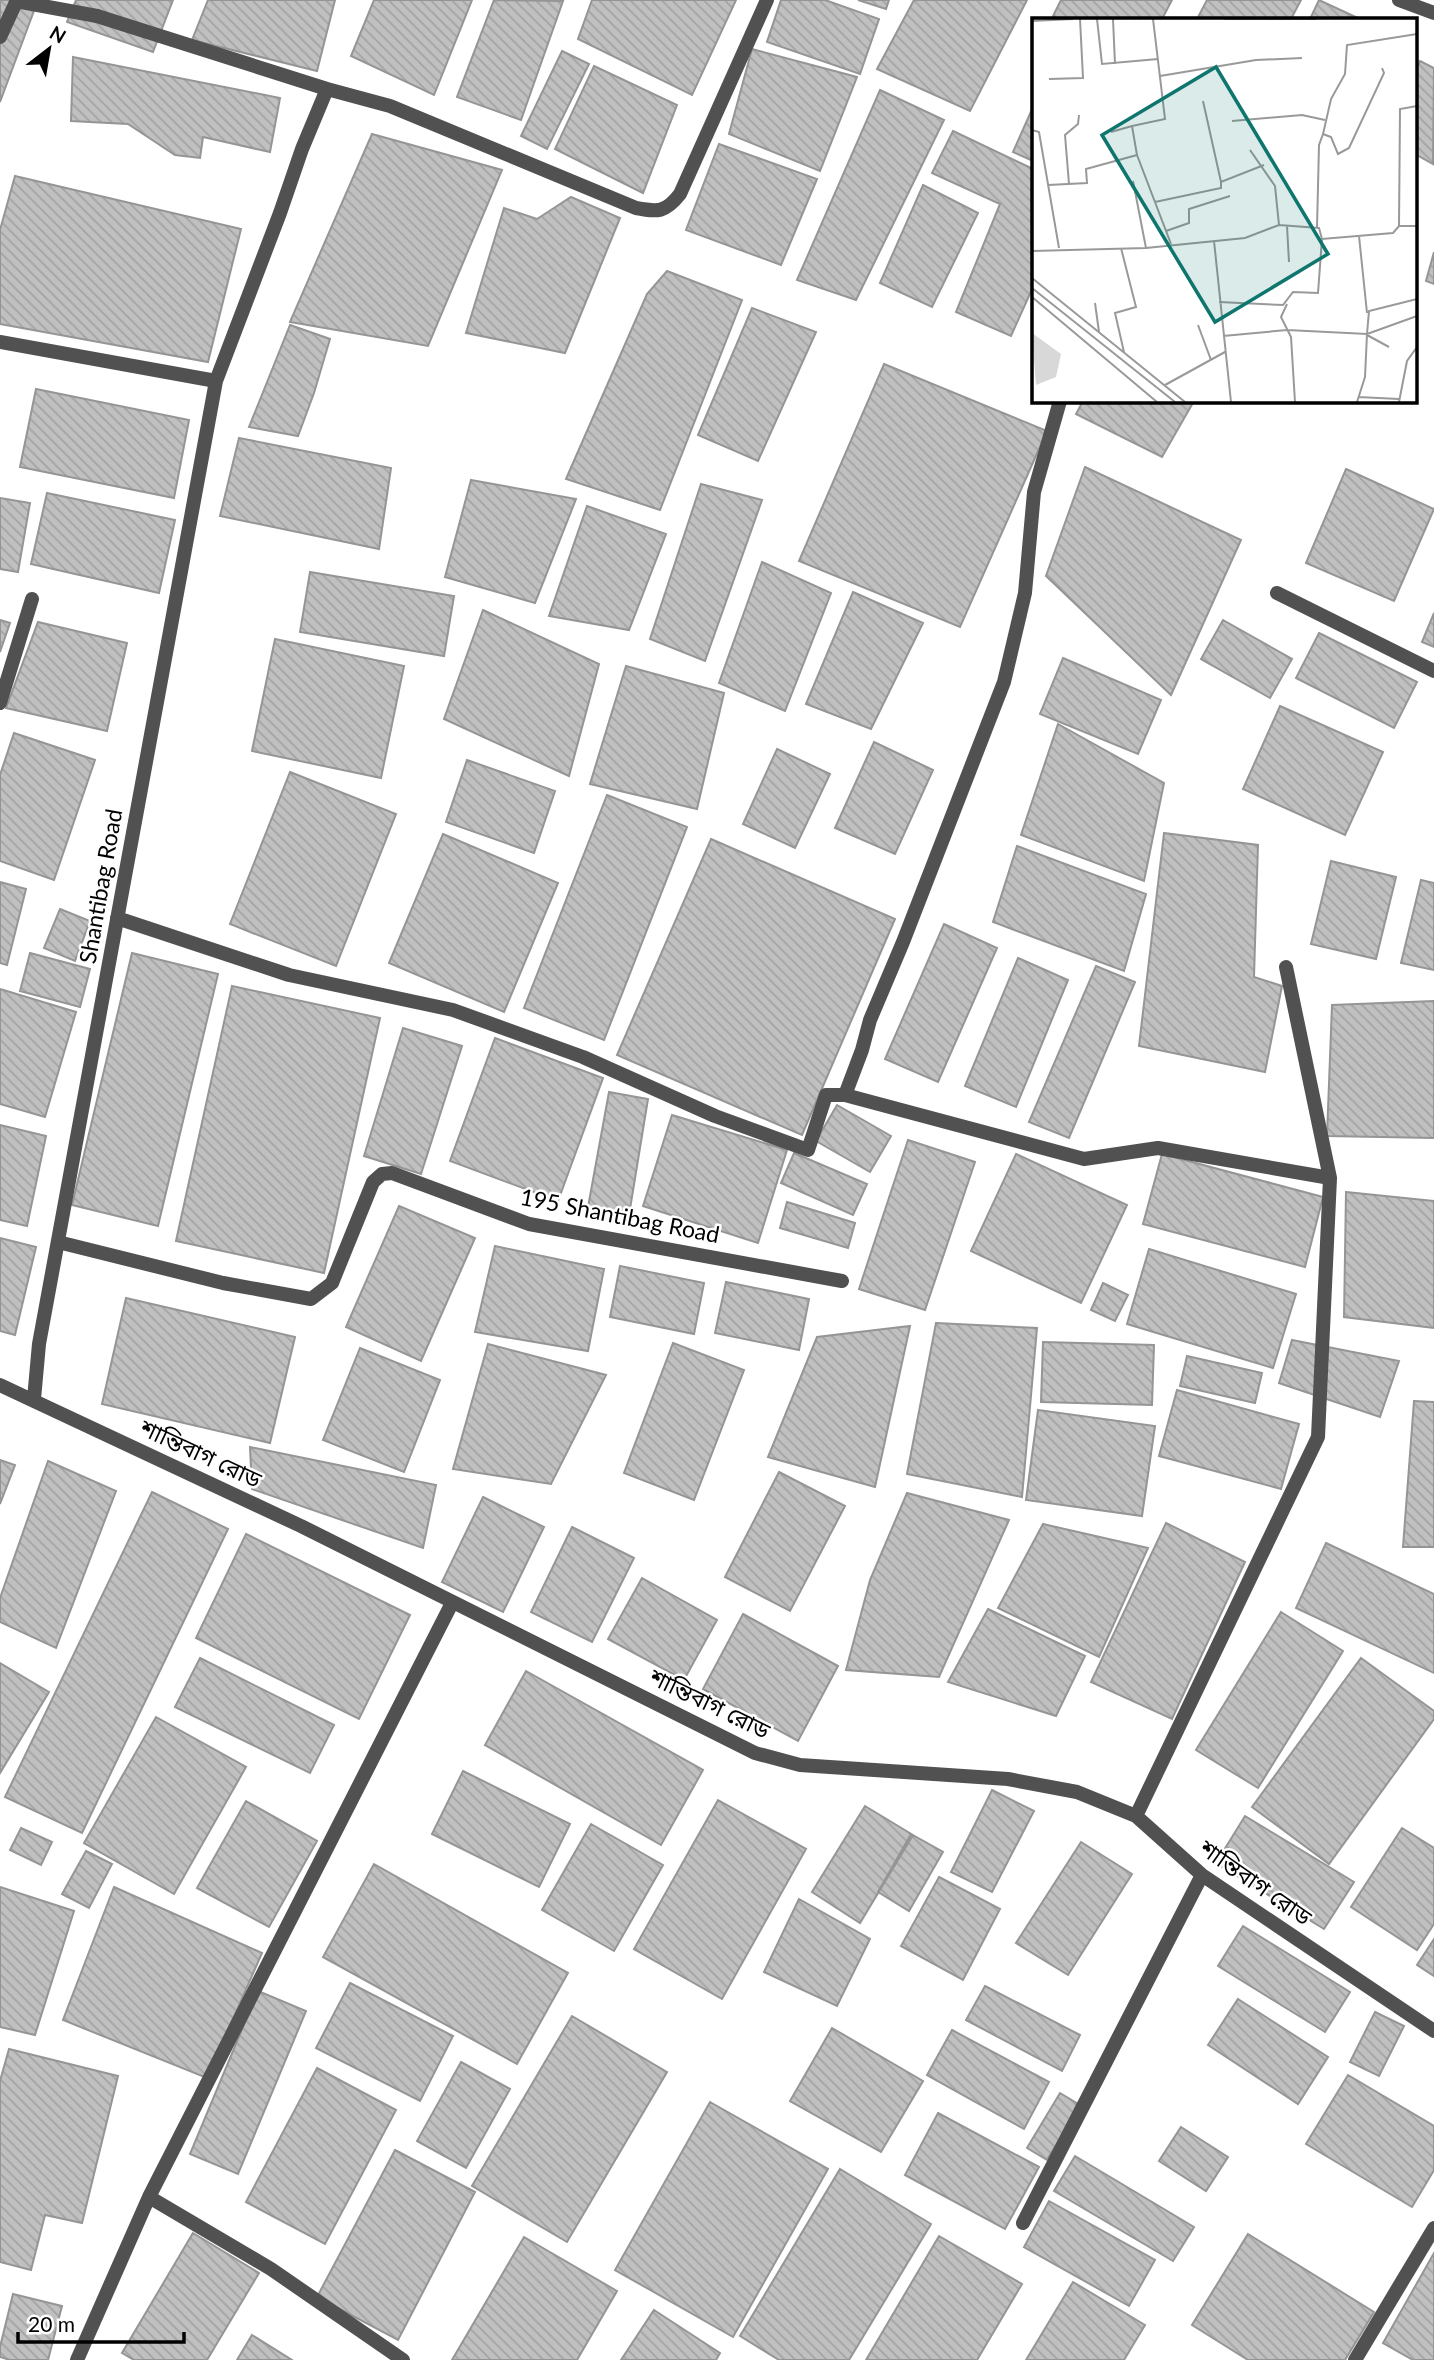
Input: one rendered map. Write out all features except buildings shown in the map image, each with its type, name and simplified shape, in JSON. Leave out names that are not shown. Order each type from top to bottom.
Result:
[{"type":"street","points":[[0,37],[17,1],[97,16],[327,89],[390,106],[635,208],[655,211],[670,206],[680,194],[767,0]]},
{"type":"street","points":[[1399,0],[1434,13]]},
{"type":"street","name":"Shantibag Road","points":[[34,1399],[39,1344],[216,382],[302,149],[327,89]]},
{"type":"street","points":[[0,342],[216,382]]},
{"type":"street","points":[[845,1095],[870,1020],[1004,682],[1025,593],[1034,492],[1060,402]]},
{"type":"street","points":[[1277,593],[1434,671]]},
{"type":"street","points":[[0,703],[32,599]]},
{"type":"street","points":[[117,918],[289,975],[453,1010],[583,1057],[715,1116],[808,1150],[826,1095],[845,1095],[1084,1159],[1158,1147],[1330,1178]]},
{"type":"street","points":[[1136,1816],[1318,1437],[1330,1178],[1286,967]]},
{"type":"street","name":"195 Shantibag Road","points":[[58,1242],[223,1283],[311,1299],[332,1283],[373,1182],[382,1174],[392,1173],[529,1224],[842,1280]]},
{"type":"street","name":"শান্তিবাগ রোড","points":[[0,1385],[301,1526],[755,1753],[800,1765],[1008,1779],[1077,1792],[1136,1816],[1202,1875],[1434,2031]]},
{"type":"street","points":[[77,2360],[149,2197],[452,1603]]},
{"type":"street","points":[[1023,2223],[1202,1875]]},
{"type":"street","points":[[149,2197],[271,2269],[403,2360]]},
{"type":"street","points":[[1355,2360],[1434,2228]]}]
